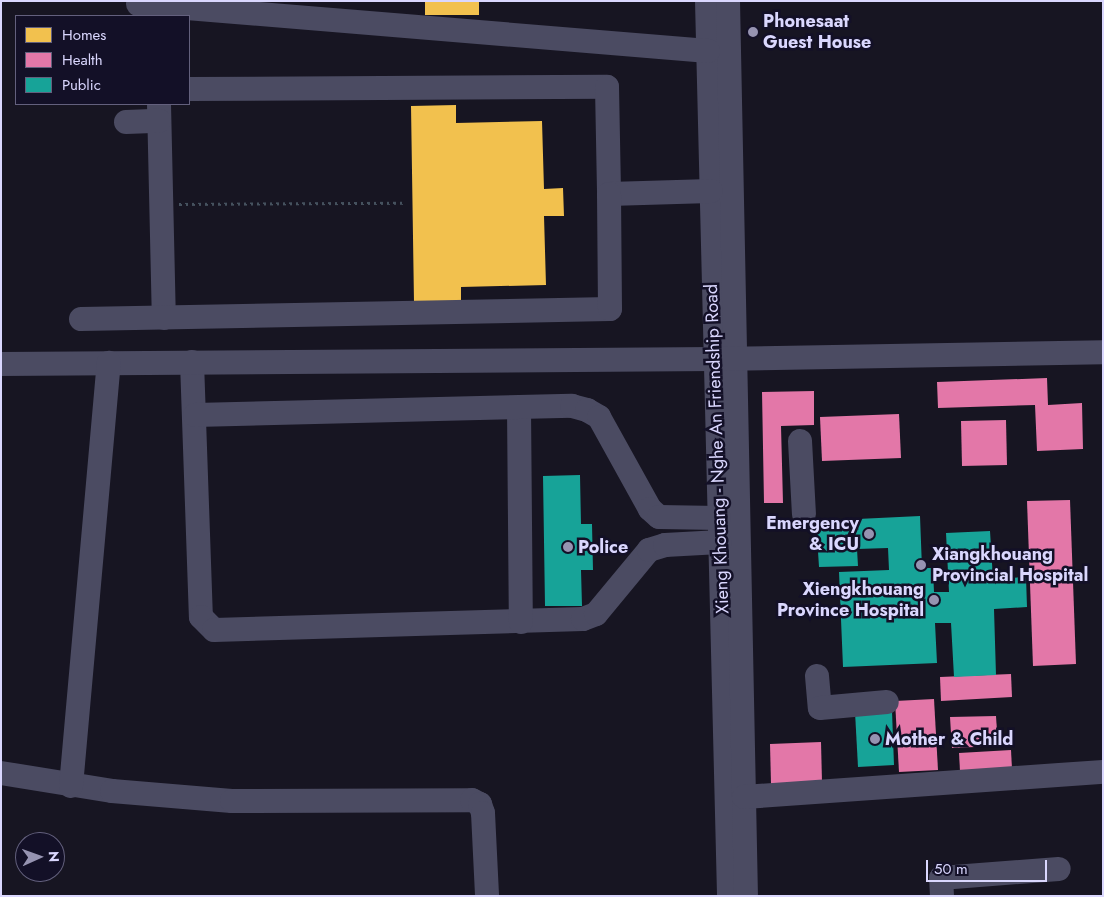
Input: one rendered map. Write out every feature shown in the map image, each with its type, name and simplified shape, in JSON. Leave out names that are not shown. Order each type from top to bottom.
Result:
[{"type":"street","name":"Xieng Khouang - Nghe An Friendship Road","points":[[707,1],[710,192],[725,358],[744,797],[746,896]]},
{"type":"street","name":"Xieng Khouang - Nghe An Friendship Road","points":[[728,1],[725,358],[719,518],[729,896]]},
{"type":"street","points":[[138,4],[708,51]]},
{"type":"street","points":[[81,319],[610,309],[607,87],[190,89]]},
{"type":"street","points":[[126,122],[159,113],[164,318]]},
{"type":"street","points":[[609,194],[710,192]]},
{"type":"street","points":[[1,364],[725,358],[1103,352]]},
{"type":"street","points":[[192,362],[201,618],[206,625],[214,630],[583,619],[596,614],[649,550],[665,545],[720,542]]},
{"type":"street","points":[[71,786],[109,363]]},
{"type":"street","points":[[194,415],[572,406],[587,410],[599,417],[650,509],[659,517],[719,518]]},
{"type":"street","points":[[519,408],[521,622]]},
{"type":"street","points":[[800,441],[804,514]]},
{"type":"street","points":[[817,676],[820,708],[887,702]]},
{"type":"street","points":[[744,797],[1103,772]]},
{"type":"street","points":[[1,773],[71,786],[232,801],[472,800],[480,804],[483,814],[487,896]]},
{"type":"street","points":[[942,896],[941,878],[980,885],[1059,869]]},
{"type":"path","points":[[161,204],[406,203]]},
{"type":"building: Homes","points":[[425,1],[479,1],[479,15],[425,15]]},
{"type":"building: Homes","points":[[456,105],[456,123],[542,121],[544,189],[563,188],[564,216],[544,216],[546,285],[461,287],[461,302],[414,303],[411,106]]},
{"type":"building: Health","points":[[1047,378],[1048,405],[1082,403],[1083,449],[1037,451],[1035,405],[938,408],[937,382]]},
{"type":"building: Health","points":[[814,391],[814,425],[781,426],[783,503],[764,503],[762,392]]},
{"type":"building: Health","points":[[899,414],[901,458],[822,461],[820,417]]},
{"type":"building: Health","points":[[1006,420],[1007,465],[962,466],[961,421]]},
{"type":"building: Health","points":[[1070,500],[1076,664],[1033,666],[1027,501]]},
{"type":"building: Health","points":[[1011,674],[1012,697],[941,701],[940,677]]},
{"type":"building: Health","points":[[934,699],[938,770],[899,772],[895,701]]},
{"type":"building: Health","points":[[996,716],[998,746],[952,748],[950,717]]},
{"type":"building: Health","points":[[821,742],[822,782],[771,784],[770,744]]},
{"type":"building: Health","points":[[1011,750],[1012,769],[960,771],[959,753]]},
{"type":"building: Public","name":"Police","points":[[580,475],[581,524],[592,524],[593,570],[581,570],[582,606],[545,606],[543,476]]},
{"type":"building: Public","name":"Xiengkhouang Province Hospital","points":[[920,516],[922,568],[933,568],[934,592],[949,592],[946,533],[990,531],[993,579],[1026,577],[1027,607],[994,609],[996,675],[954,677],[951,623],[935,623],[937,663],[843,667],[839,572],[889,570],[888,548],[857,549],[858,566],[819,567],[816,521]]},
{"type":"building: Public","name":"Mother & Child","points":[[892,711],[894,765],[858,767],[855,712]]},
{"type":"place","name":"Phonesaat Guest House","points":[[753,32]]},
{"type":"place","name":"Emergency & ICU","points":[[869,534]]},
{"type":"place","name":"Police","points":[[568,547]]},
{"type":"place","name":"Xiangkhouang Provincial Hospital","points":[[921,565]]},
{"type":"place","name":"Xiengkhouang Province Hospital","points":[[934,600]]},
{"type":"place","name":"Mother & Child","points":[[875,739]]}]
